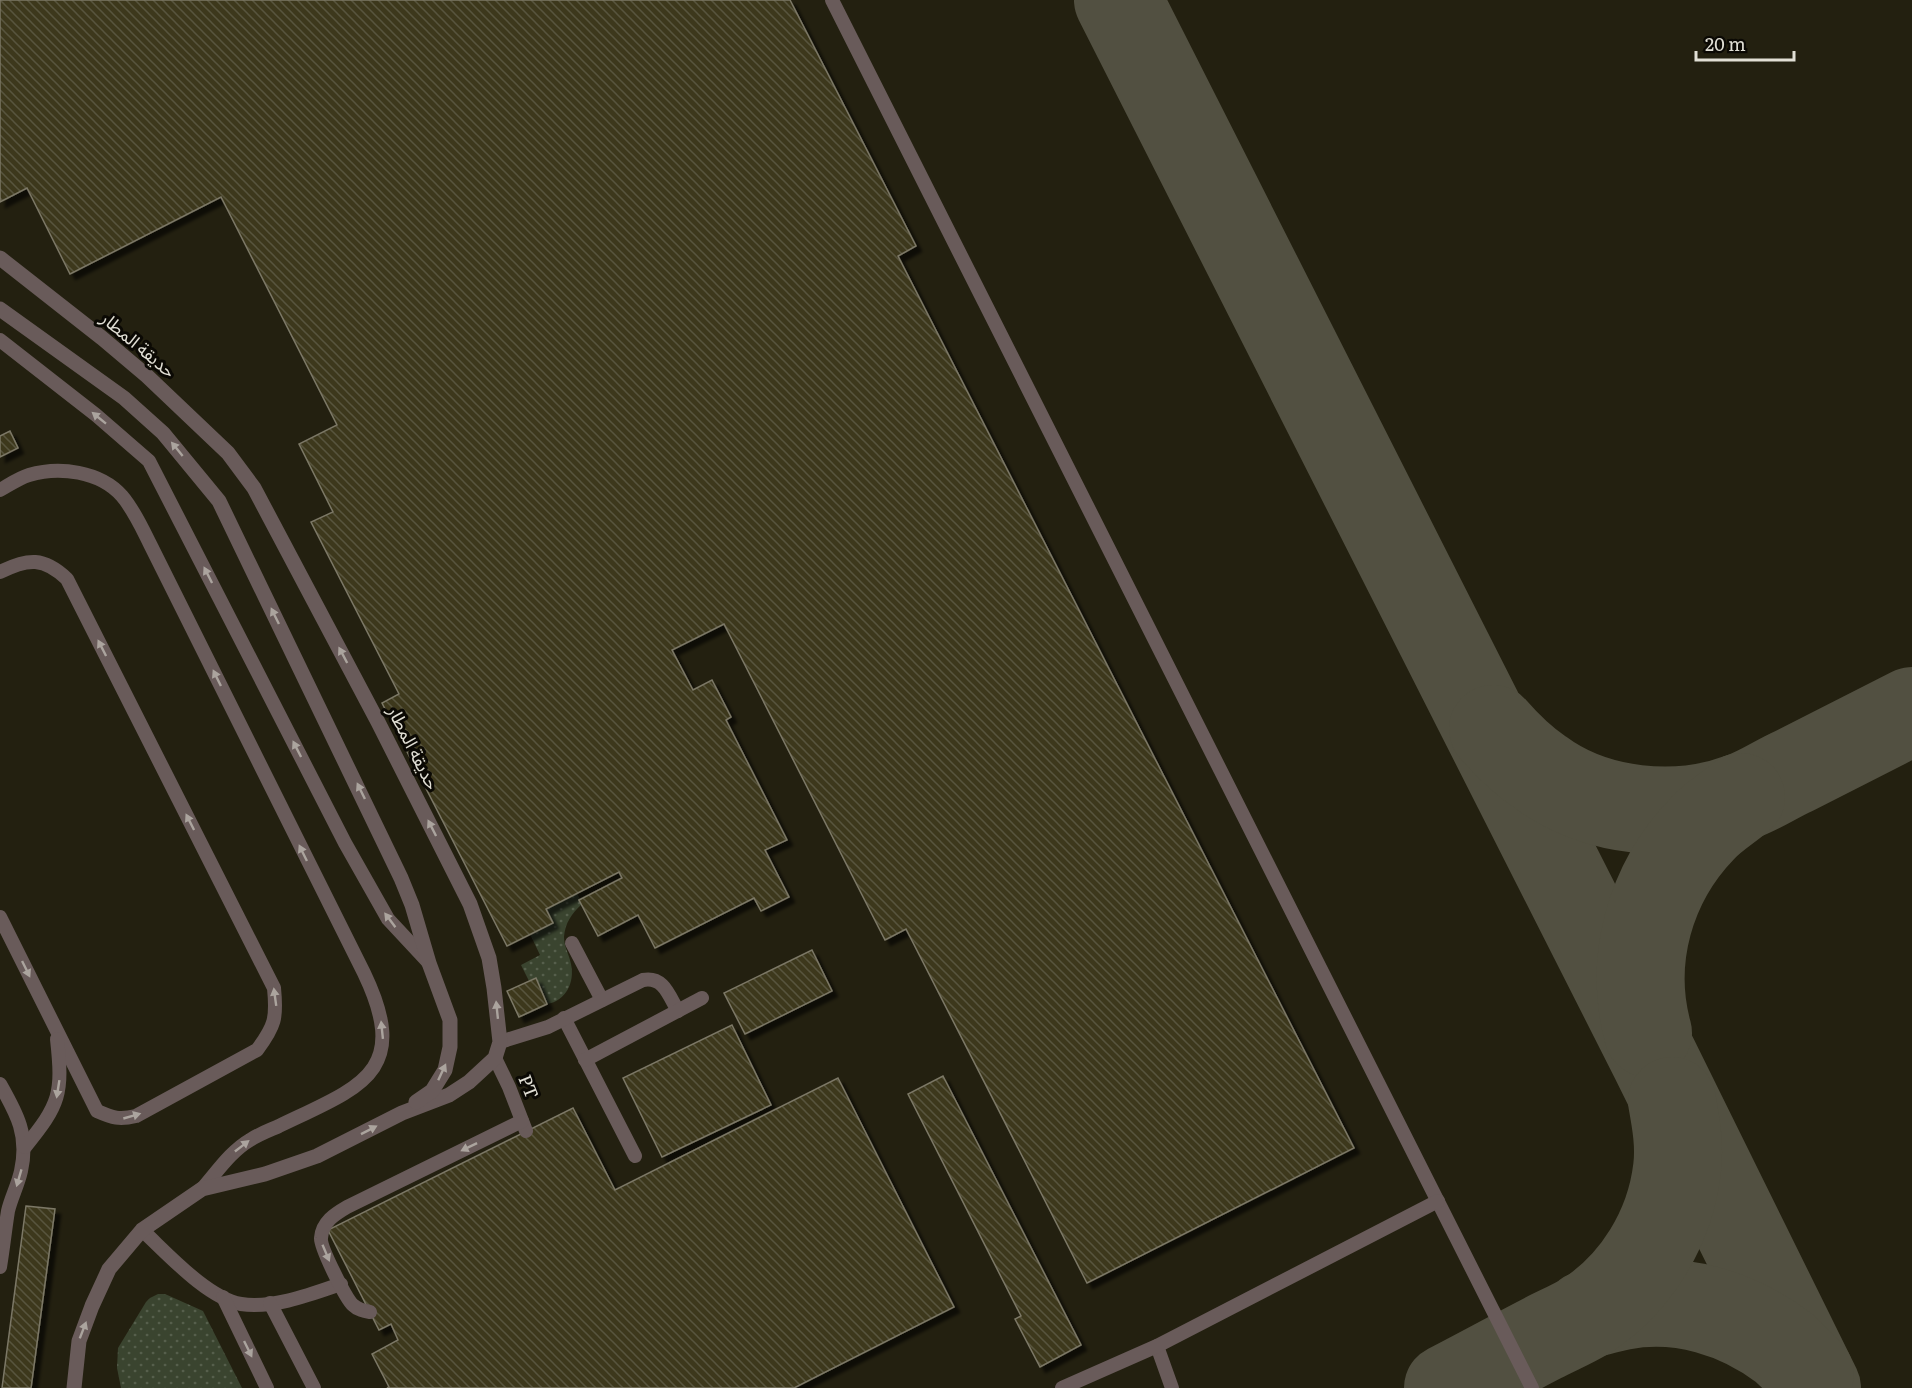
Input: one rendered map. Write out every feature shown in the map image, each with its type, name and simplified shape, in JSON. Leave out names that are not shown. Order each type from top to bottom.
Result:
[{"type":"street","name":"حديقة المطار","points":[[0,258],[147,376],[228,453],[254,488],[378,722],[470,904],[489,958],[500,1042],[495,1058],[469,1082],[449,1095],[402,1113],[317,1156],[265,1174],[202,1189],[142,1230],[109,1269],[92,1306],[79,1341],[74,1388]]},
{"type":"street","points":[[0,309],[124,398],[164,433],[219,501],[390,852],[412,905],[429,963],[450,1020],[450,1047],[445,1070],[432,1091],[402,1113]]},
{"type":"lane","points":[[832,0],[1532,1388]]},
{"type":"lane","points":[[0,340],[96,415],[149,461],[345,843],[388,919],[429,963]]},
{"type":"lane","name":"حديقة المطار","points":[[0,490],[28,476],[48,471],[89,476],[108,484],[121,495],[150,544],[375,995],[381,1014],[384,1041],[377,1064],[361,1083],[330,1101],[250,1140],[235,1151],[202,1189]]},
{"type":"lane","points":[[0,572],[30,561],[43,562],[57,569],[67,579],[274,988],[276,1011],[270,1032],[257,1050],[136,1116],[125,1119],[113,1118],[98,1111],[0,917]]},
{"type":"lane","points":[[572,943],[602,1000]]},
{"type":"lane","points":[[500,1042],[548,1027],[651,978],[659,981],[664,987],[678,1011]]},
{"type":"lane","points":[[585,1060],[702,998]]},
{"type":"lane","points":[[564,1018],[635,1156]]},
{"type":"lane","points":[[25,1148],[45,1122],[59,1093],[60,1068],[56,1031]]},
{"type":"lane","name":"PT","points":[[341,1284],[323,1250],[321,1239],[329,1219],[347,1207],[524,1126],[510,1087],[495,1058]]},
{"type":"lane","points":[[0,1083],[16,1112],[23,1131],[25,1148],[21,1173],[9,1209],[0,1267]]},
{"type":"lane","points":[[1062,1388],[1157,1346],[1438,1201]]},
{"type":"lane","points":[[142,1230],[197,1281],[214,1293],[239,1304],[254,1305],[303,1297],[341,1284],[354,1306],[370,1312]]},
{"type":"lane","points":[[223,1297],[267,1388]]},
{"type":"lane","points":[[270,1303],[314,1388]]},
{"type":"lane","points":[[1157,1346],[1172,1388]]},
{"type":"green space","points":[[577,893],[582,904],[570,919],[564,937],[572,977],[564,995],[547,1004],[536,978],[529,981],[521,965],[540,955],[530,934],[553,923],[546,909]]},
{"type":"green space","points":[[158,1294],[165,1294],[203,1311],[242,1388],[121,1388],[117,1368],[118,1348],[146,1302]]},
{"type":"building","points":[[0,0],[790,0],[916,246],[898,256],[1354,1148],[1087,1283],[906,929],[885,940],[724,624],[672,650],[693,690],[712,680],[731,717],[726,720],[787,840],[765,850],[789,897],[761,911],[754,898],[655,948],[638,915],[598,936],[579,900],[622,878],[619,872],[546,909],[553,923],[507,946],[382,703],[399,694],[311,522],[333,512],[299,444],[337,425],[221,197],[70,274],[27,188],[0,202]]},
{"type":"building","points":[[10,431],[18,448],[0,457],[0,436]]},
{"type":"building","points":[[812,950],[832,991],[745,1034],[724,993]]},
{"type":"building","points":[[536,978],[547,1004],[519,1017],[507,991]]},
{"type":"building","points":[[732,1025],[771,1105],[662,1157],[623,1078]]},
{"type":"building","points":[[943,1076],[1081,1345],[1040,1367],[1015,1319],[1021,1316],[908,1094]]},
{"type":"building","points":[[838,1078],[954,1307],[794,1388],[387,1388],[389,1387],[372,1354],[398,1340],[391,1324],[379,1330],[328,1230],[573,1108],[615,1190]]},
{"type":"building","points":[[26,1206],[55,1209],[31,1388],[2,1388]]},
{"type":"taxiway","points":[[1118,0],[1655,1060],[1817,1388]]},
{"type":"taxiway","points":[[1493,729],[1540,772],[1586,797],[1637,809],[1690,809],[1748,794],[1912,711]]},
{"type":"taxiway","points":[[1648,1033],[1642,1005],[1641,978],[1648,924],[1657,898],[1684,850],[1706,825],[1741,797]]},
{"type":"taxiway","points":[[1448,1388],[1586,1316],[1604,1303],[1635,1271],[1648,1253],[1658,1233],[1673,1191],[1678,1152],[1672,1101]]},
{"type":"taxiway","points":[[1586,1315],[1643,1303],[1686,1305],[1707,1310],[1728,1316],[1766,1336],[1784,1348],[1810,1374]]}]
